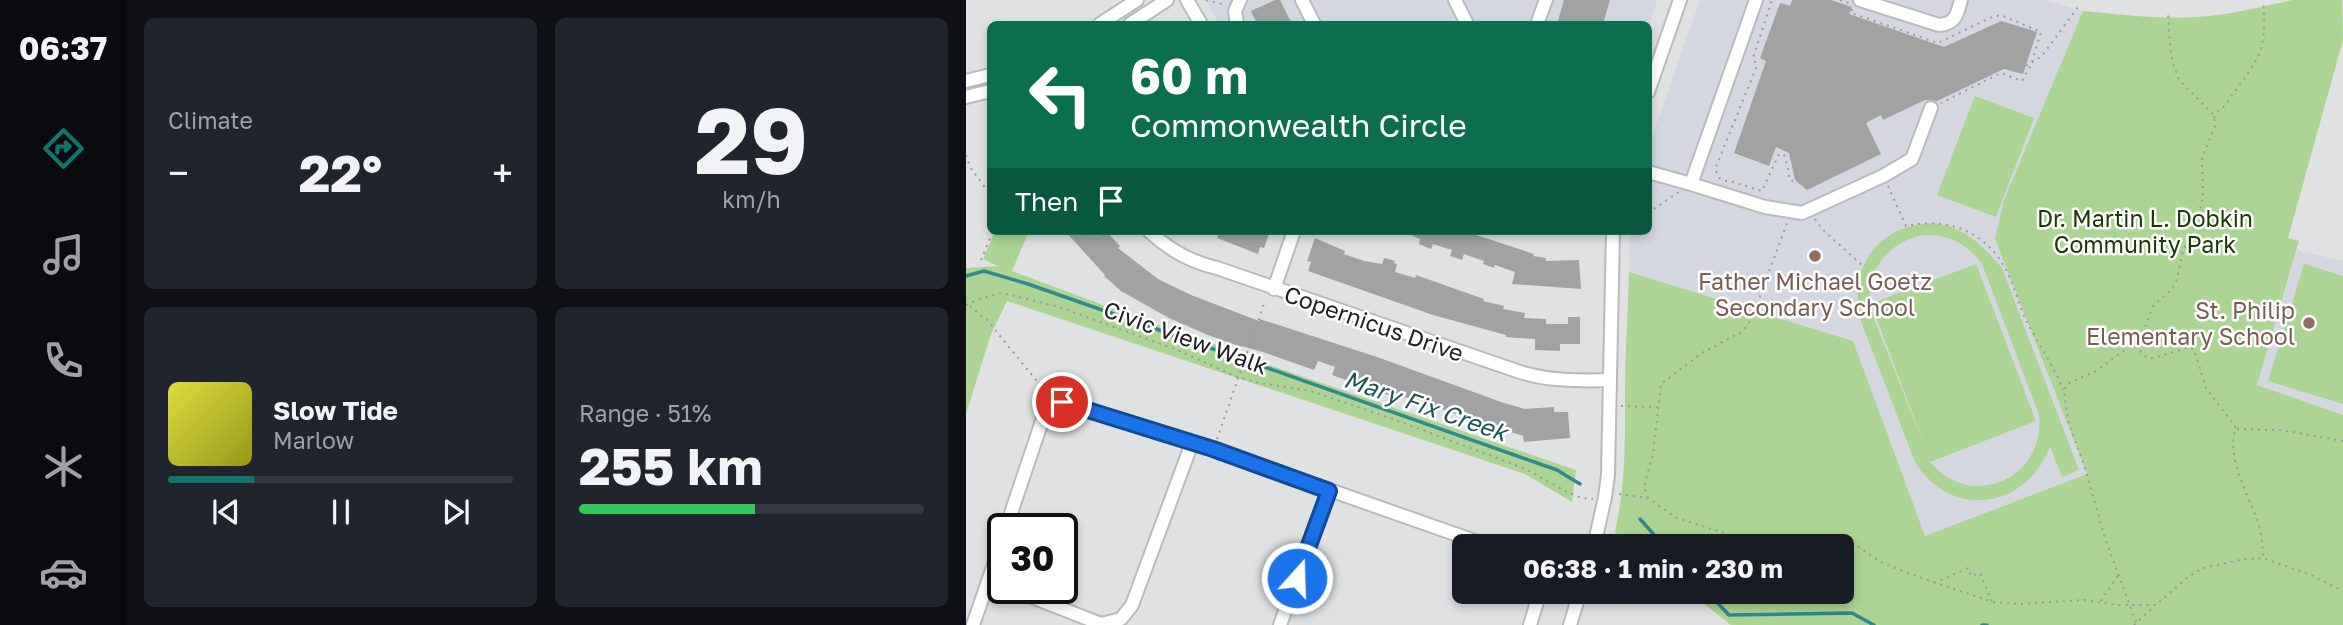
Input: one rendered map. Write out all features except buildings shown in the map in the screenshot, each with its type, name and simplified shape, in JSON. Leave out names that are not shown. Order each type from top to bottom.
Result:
[{"type":"street","points":[[1105,21],[1137,0]]},
{"type":"street","points":[[1135,21],[1167,0]]},
{"type":"street","points":[[1187,0],[1199,21]]},
{"type":"street","points":[[1302,0],[1312,21]]},
{"type":"street","points":[[1455,0],[1466,21]]},
{"type":"street","points":[[1538,21],[1546,0]]},
{"type":"street","points":[[1652,80],[1680,0]]},
{"type":"street","points":[[1691,184],[1756,0]]},
{"type":"street","points":[[1860,0],[1939,25],[1954,20],[1958,15],[1961,0]]},
{"type":"street","points":[[966,81],[987,76]]},
{"type":"street","points":[[966,97],[987,91]]},
{"type":"street","points":[[1652,173],[1791,212],[1808,210],[1883,176],[1912,159],[1931,108]]},
{"type":"street","name":"Copernicus Drive","points":[[1153,235],[1195,264],[1217,268],[1529,375],[1587,381],[1610,380]]},
{"type":"street","points":[[1275,289],[1293,235]]},
{"type":"street","points":[[1597,534],[1608,474],[1613,235]]},
{"type":"street","points":[[1011,513],[1043,418],[1062,402],[1213,449],[1454,534]]},
{"type":"street","points":[[1050,604],[1101,624],[1121,619],[1132,605],[1192,443]]},
{"type":"street","points":[[1280,625],[1329,491]]},
{"type":"street","points":[[974,625],[987,586]]},
{"type":"street","points":[[1530,625],[1536,604]]},
{"type":"street","points":[[1570,625],[1576,604]]},
{"type":"path","points":[[1206,0],[1224,4],[1237,12]]},
{"type":"path","points":[[1772,0],[1753,58],[1757,66],[1715,169],[1716,175],[1723,181],[1762,191],[1779,154],[1784,155],[1790,172],[1789,178],[1795,180]]},
{"type":"path","points":[[1840,0],[1853,5],[1851,13],[1938,43],[2001,15],[2041,33],[2031,65],[2022,81],[2001,73],[1931,108]]},
{"type":"path","points":[[2214,119],[2259,58],[2265,38],[2263,2]]},
{"type":"path","points":[[2026,66],[2042,56],[2078,7]]},
{"type":"path","points":[[2064,391],[2067,384],[2096,371],[2141,338],[2153,306],[2176,282],[2183,251],[2203,197],[2202,158],[2216,124],[2212,113],[2179,80],[2173,64],[2168,14]]},
{"type":"path","points":[[966,155],[970,167],[987,190]]},
{"type":"path","points":[[966,172],[970,167]]},
{"type":"path","points":[[1883,176],[1906,226],[1934,222],[1959,227],[1975,236],[1998,258],[2007,272],[2028,324],[2049,357],[2064,391],[2068,421],[2135,623],[2203,568],[2245,559],[2263,558],[2311,575],[2343,591]]},
{"type":"path","points":[[1808,210],[1823,230],[1863,266]]},
{"type":"path","points":[[1648,498],[1644,486],[1653,454],[1661,384],[1702,353],[1743,331],[1752,317],[1791,212]]},
{"type":"path","points":[[981,260],[991,235]]},
{"type":"path","name":"Civic View Walk","points":[[968,305],[1002,293],[1036,300],[1175,349],[1237,377],[1311,391],[1393,419],[1526,469],[1567,492],[1590,500]]},
{"type":"path","points":[[1213,449],[1265,301]]},
{"type":"path","points":[[968,305],[986,320],[1056,405]]},
{"type":"path","points":[[2134,345],[2141,355],[2147,358],[2190,347],[2194,350],[2206,388],[2236,428]]},
{"type":"path","points":[[1610,406],[1658,407]]},
{"type":"path","points":[[2236,428],[2281,430],[2343,441]]},
{"type":"path","points":[[2236,428],[2231,442],[2258,523],[2263,558]]},
{"type":"path","points":[[1620,494],[1648,498],[1677,518],[1753,542],[1783,546],[1840,538],[1851,542],[1881,562],[1934,583],[1993,601],[2018,604],[2068,600],[2156,605]]},
{"type":"path","points":[[1934,583],[1968,568],[1971,576],[1980,573],[1993,601]]},
{"type":"path","points":[[2101,602],[2119,574]]},
{"type":"shaded area","points":[[1205,0],[1657,0],[1651,21],[1218,21]]},
{"type":"shaded area","name":"Father Michael Goetz Secondary School","points":[[1700,0],[2044,0],[2083,11],[2004,200],[1995,239],[2087,474],[1925,536],[1852,341],[1629,272],[1630,235],[1652,235],[1652,136]]},
{"type":"shaded area","name":"St. Philip Elementary School","points":[[2297,250],[2343,261],[2343,415],[2257,385]]},
{"type":"green space","name":"Dr. Martin L. Dobkin Community Park","points":[[2292,0],[2342,0],[2343,40],[2288,238],[2299,241],[2257,385],[2343,415],[2343,625],[1731,625],[1704,604],[1854,604],[1854,534],[1615,532],[1624,462],[1629,272],[1853,341],[1925,536],[2087,474],[1995,239],[2004,200],[2083,11],[2182,18],[2233,13]]},
{"type":"green space","points":[[1975,96],[2034,118],[1996,217],[1937,195]]},
{"type":"green space","points":[[1934,223],[1955,228],[1980,245],[2002,268],[2079,470],[2062,477],[2050,446],[2039,467],[2024,483],[2007,494],[1988,500],[1968,499],[1948,493],[1930,481],[1915,462],[1862,324],[1858,304],[1862,269],[1870,254],[1882,241],[1914,225]],"holes":[[[1924,235],[1949,238],[1964,246],[1982,264],[2039,415],[2038,437],[2031,456],[2018,471],[2002,481],[1984,486],[1965,485],[1947,477],[1930,462],[2036,421],[1976,264],[1870,304],[1872,279],[1883,259],[1901,243]],[[1871,304],[1930,460],[1875,321]]]},
{"type":"green space","points":[[993,235],[1027,235],[1012,271],[1243,356],[1576,470],[1572,502],[1525,474],[1007,301],[991,334],[966,414],[966,268],[998,266],[983,259]]},
{"type":"green space","name":"St. Philip Elementary School","points":[[2304,264],[2343,276],[2343,404],[2268,381]]},
{"type":"waterway","name":"Mary Fix Creek","points":[[966,276],[984,271],[1028,284],[1239,358]]},
{"type":"waterway","name":"Mary Fix Creek","points":[[1259,365],[1557,470],[1580,484]]},
{"type":"waterway","name":"Mary Fix Creek","points":[[1640,519],[1653,534]]},
{"type":"waterway","name":"Mary Fix Creek","points":[[1718,604],[1729,615],[1852,613],[1874,625]]},
{"type":"waterway","name":"Mary Fix Creek","points":[[1982,625],[1987,625]]},
{"type":"place","name":"Father Michael Goetz Secondary School","points":[[1815,256]]},
{"type":"place","name":"St. Philip Elementary School","points":[[2309,323]]},
{"type":"route","points":[[1062,402],[1213,449],[1329,491],[1297,578]]}]
